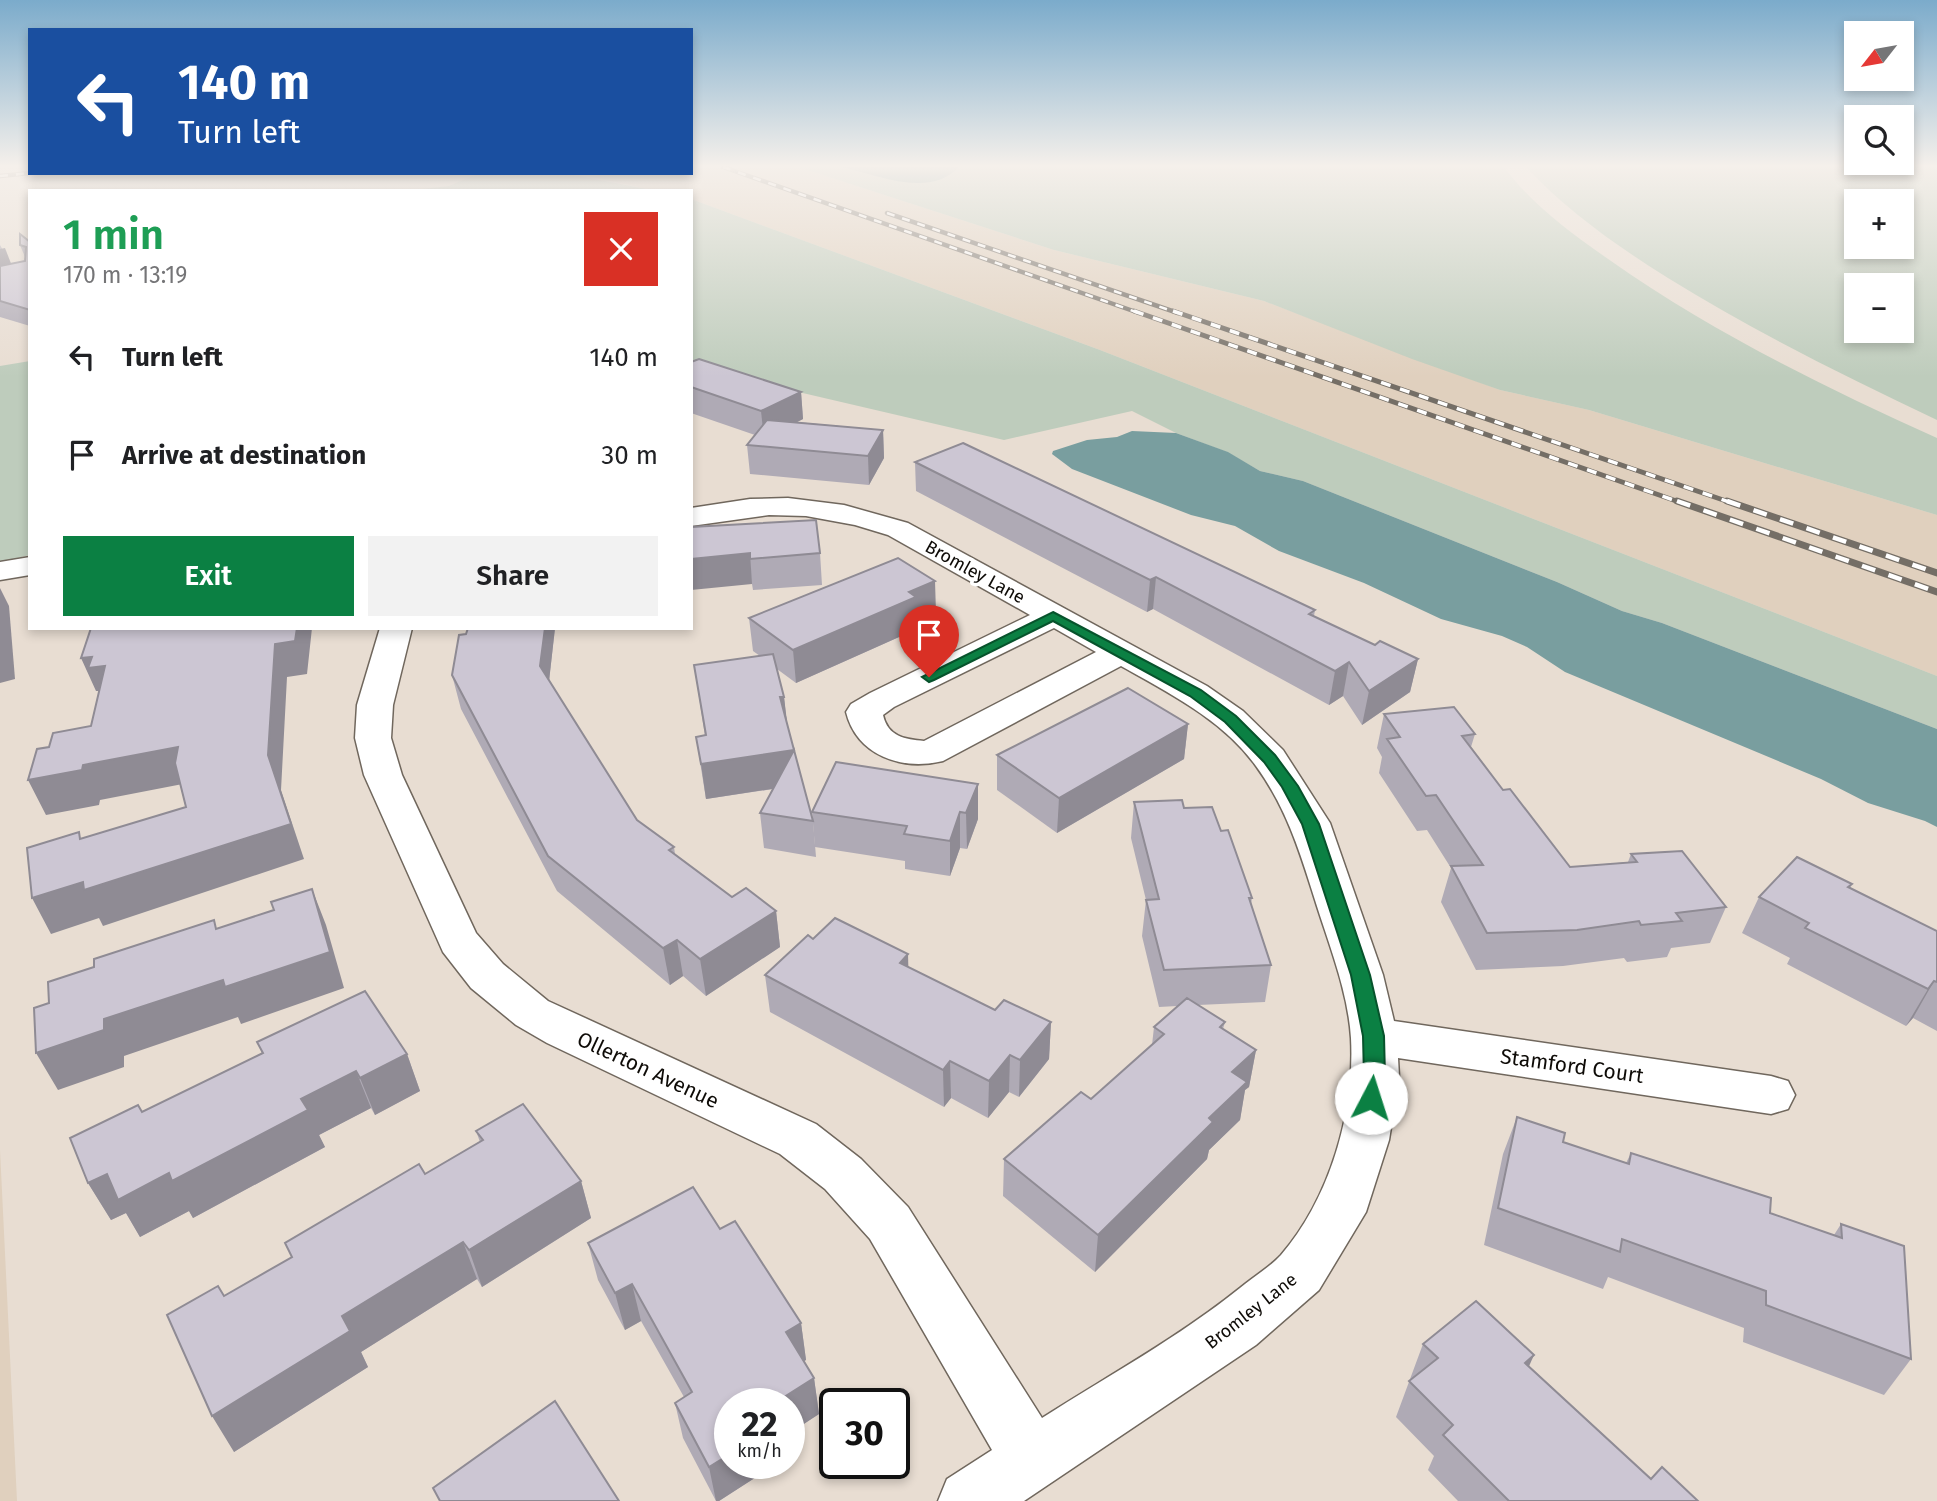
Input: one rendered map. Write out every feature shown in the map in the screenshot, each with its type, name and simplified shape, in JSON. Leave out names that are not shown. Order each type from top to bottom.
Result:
[{"type":"street","name":"Bromley Lane","points":[[693,514],[749,507],[787,506],[867,518],[898,529],[1195,693],[1230,719],[1270,758],[1290,786],[1311,824],[1361,975],[1374,1036],[1375,1077],[1364,1140],[1340,1212],[1300,1273],[1236,1326],[969,1501]]},
{"type":"street","points":[[0,571],[28,566]]},
{"type":"street","points":[[1053,616],[882,701],[864,712],[868,728],[888,748],[930,753],[1120,653]]},
{"type":"street","name":"Ollerton Avenue","points":[[395,630],[375,705],[373,738],[383,775],[458,941],[487,976],[532,1013],[797,1139],[843,1174],[889,1223],[1032,1459]]},
{"type":"street","name":"Stamford Court","points":[[1374,1036],[1771,1095]]},
{"type":"shaded area","points":[[794,237],[1014,237],[1054,250],[1264,301],[1500,390],[1589,410],[1937,515],[1937,676],[1100,350]]},
{"type":"shaded area","points":[[0,1150],[17,1501],[0,1501]]},
{"type":"green space","points":[[693,237],[794,237],[1100,350],[1937,676],[1937,729],[1662,623],[1622,611],[1557,582],[1303,481],[1260,471],[1227,452],[1176,433],[1132,411],[1004,440],[704,370],[693,371]]},
{"type":"green space","points":[[1014,237],[1578,237],[1649,287],[1729,335],[1853,399],[1937,438],[1937,515],[1589,410],[1500,390],[1264,301],[1054,250]]},
{"type":"green space","points":[[1607,237],[1844,237],[1844,259],[1914,259],[1914,237],[1937,237],[1937,420],[1801,353],[1649,266]]},
{"type":"green space","points":[[28,361],[28,555],[0,562],[0,366]]},
{"type":"water","points":[[1132,431],[1176,433],[1228,452],[1260,471],[1303,481],[1557,582],[1622,611],[1662,623],[1937,729],[1937,827],[1868,803],[1821,779],[1565,672],[1527,647],[1502,636],[1441,619],[1364,583],[1279,551],[1235,526],[1191,515],[1072,469],[1052,454],[1053,451],[1087,440],[1117,437]]},
{"type":"building","points":[[20,237],[28,240],[28,309],[0,301],[0,266],[25,261],[26,247],[20,245]]},
{"type":"building","points":[[699,359],[801,392],[761,411],[693,388],[693,361]]},
{"type":"building","points":[[767,420],[883,430],[868,456],[747,445]]},
{"type":"building","points":[[963,443],[1315,610],[1309,614],[1375,645],[1380,641],[1418,659],[1369,691],[1349,662],[1335,671],[1156,577],[1150,580],[915,462]]},
{"type":"building","points":[[816,520],[820,553],[750,559],[750,553],[693,559],[693,527]]},
{"type":"building","points":[[898,558],[935,581],[909,592],[916,597],[793,650],[749,618]]},
{"type":"building","points":[[90,630],[297,630],[295,641],[275,644],[268,755],[291,824],[84,890],[83,882],[32,898],[27,848],[79,832],[80,839],[186,807],[175,763],[178,747],[83,765],[82,770],[28,780],[37,749],[49,747],[53,733],[91,726],[105,666],[88,668],[92,657],[81,658]]},
{"type":"building","points":[[467,630],[545,630],[540,666],[637,820],[674,847],[669,850],[732,897],[746,888],[776,911],[700,959],[677,940],[663,948],[548,856],[452,675],[459,635],[466,634]]},
{"type":"building","points":[[773,654],[784,697],[780,697],[794,750],[701,764],[696,737],[706,735],[694,665]]},
{"type":"building","points":[[1128,688],[1188,724],[1059,798],[997,755]]},
{"type":"building","points":[[1454,707],[1475,734],[1462,736],[1503,790],[1510,789],[1570,867],[1637,862],[1631,854],[1682,851],[1726,907],[1676,913],[1682,921],[1641,925],[1639,921],[1577,930],[1487,933],[1451,866],[1483,865],[1436,795],[1426,796],[1387,739],[1400,737],[1384,714]]},
{"type":"building","points":[[794,750],[813,821],[760,813]]},
{"type":"building","points":[[836,762],[978,784],[966,813],[960,812],[950,841],[904,834],[907,826],[812,812]]},
{"type":"building","points":[[1182,800],[1184,808],[1212,807],[1221,831],[1228,830],[1252,898],[1249,898],[1271,965],[1164,970],[1146,900],[1159,899],[1134,802]]},
{"type":"building","points":[[1797,857],[1852,884],[1848,887],[1937,931],[1937,982],[1934,981],[1928,989],[1805,928],[1809,923],[1759,897]]},
{"type":"building","points":[[312,889],[330,952],[225,987],[223,980],[104,1019],[104,1030],[36,1053],[34,1008],[49,1003],[48,982],[94,967],[94,959],[214,920],[216,929],[274,910],[271,902]]},
{"type":"building","points":[[835,918],[908,954],[900,963],[995,1010],[1004,1000],[1051,1022],[1020,1060],[1010,1055],[989,1081],[950,1061],[943,1070],[765,975],[808,935],[813,939]]},
{"type":"building","points":[[365,991],[407,1054],[360,1078],[356,1071],[301,1099],[308,1110],[172,1181],[169,1173],[118,1200],[107,1174],[88,1183],[70,1138],[138,1105],[142,1112],[263,1053],[257,1042]]},
{"type":"building","points":[[1187,998],[1225,1022],[1220,1027],[1256,1050],[1232,1072],[1247,1082],[1209,1118],[1213,1122],[1098,1235],[1004,1159],[1081,1092],[1091,1099],[1164,1034],[1154,1027]]},
{"type":"building","points":[[523,1104],[581,1181],[469,1250],[463,1242],[342,1316],[350,1331],[212,1416],[167,1315],[218,1286],[224,1296],[292,1257],[285,1243],[419,1164],[425,1174],[483,1140],[476,1131]]},
{"type":"building","points":[[1517,1117],[1565,1133],[1563,1142],[1629,1164],[1631,1153],[1771,1198],[1770,1213],[1842,1238],[1841,1224],[1904,1246],[1911,1359],[1766,1305],[1766,1291],[1622,1239],[1620,1252],[1498,1208]]},
{"type":"building","points":[[693,1187],[720,1229],[735,1221],[801,1323],[786,1332],[814,1378],[798,1388],[714,1388],[714,1464],[709,1467],[675,1403],[692,1392],[632,1284],[615,1293],[588,1243]]},
{"type":"building","points":[[1476,1301],[1534,1355],[1525,1363],[1651,1479],[1662,1467],[1698,1501],[1509,1501],[1443,1435],[1453,1425],[1409,1381],[1438,1358],[1423,1344]]},
{"type":"building","points":[[555,1401],[619,1501],[440,1501],[433,1488]]},
{"type":"railway","points":[[923,237],[1139,313]]},
{"type":"railway","points":[[957,237],[1178,313]]},
{"type":"railway","points":[[1134,311],[1682,503]]},
{"type":"railway","points":[[1173,311],[1732,503]]},
{"type":"railway","points":[[1677,501],[1937,592]]},
{"type":"railway","points":[[1727,501],[1937,573]]},
{"type":"route","points":[[929,677],[1053,616],[1195,693],[1230,719],[1270,758],[1290,786],[1311,824],[1361,975],[1374,1036],[1375,1077],[1371,1098]]}]
